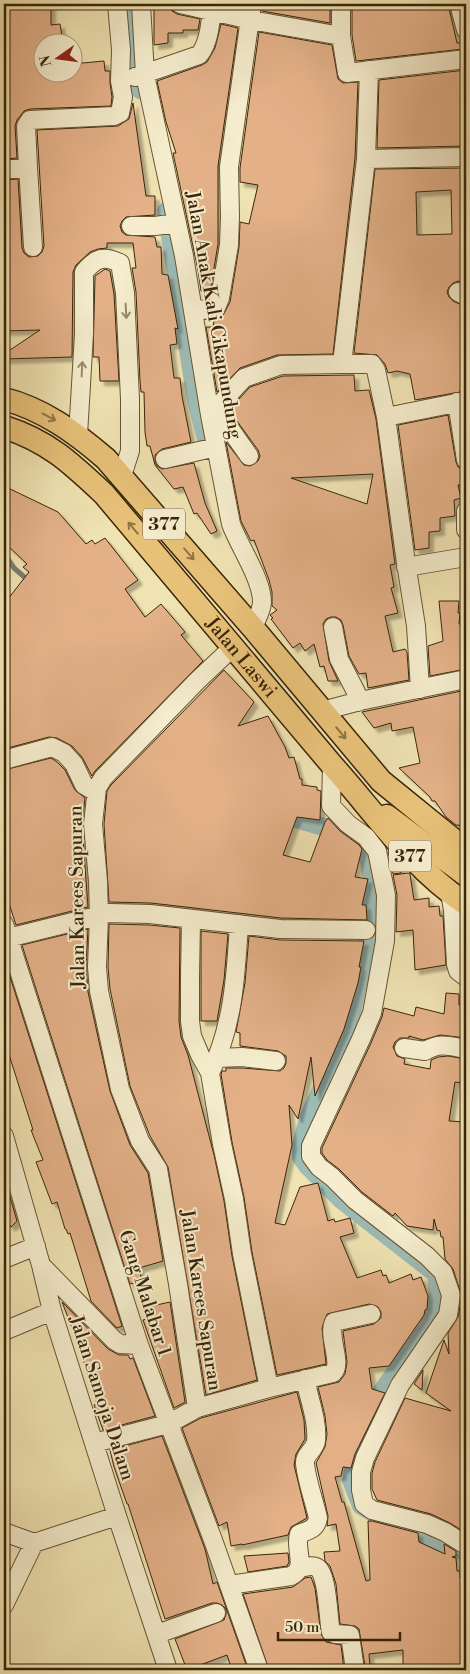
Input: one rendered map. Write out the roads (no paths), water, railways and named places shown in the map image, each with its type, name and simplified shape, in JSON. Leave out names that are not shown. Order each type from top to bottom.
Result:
[{"type":"main road","name":"Jalan Laswi","points":[[4,400],[21,404],[52,419],[78,435],[106,459],[253,628],[381,781],[466,850]]},
{"type":"main road","name":"Jalan Laswi","points":[[4,427],[40,441],[68,460],[104,494],[393,837],[456,903]]},
{"type":"main road","name":"377","points":[[381,781],[445,858]]},
{"type":"main road","name":"377","points":[[362,798],[466,875]]},
{"type":"street","points":[[33,247],[27,123],[35,119],[116,115],[121,110],[121,50],[117,4]]},
{"type":"street","name":"Jalan Anak Kali Cikapundung","points":[[141,4],[144,75],[170,224],[193,309],[213,412],[209,449],[237,539],[253,571],[263,602],[253,628]]},
{"type":"street","points":[[180,4],[251,12],[341,36]]},
{"type":"street","points":[[341,4],[341,36],[346,73],[466,59]]},
{"type":"street","points":[[459,4],[466,30]]},
{"type":"street","points":[[121,81],[144,75],[199,55],[206,38],[211,7]]},
{"type":"street","points":[[193,309],[215,310],[225,278],[230,217],[228,167],[251,12]]},
{"type":"street","points":[[342,364],[366,159],[369,70]]},
{"type":"street","points":[[366,159],[466,157]]},
{"type":"street","points":[[4,170],[28,167]]},
{"type":"street","points":[[131,226],[170,224]]},
{"type":"street","points":[[78,435],[84,334],[84,272],[94,261],[109,258],[120,263],[125,293],[130,399],[130,452],[122,476]]},
{"type":"street","points":[[249,456],[213,412],[240,381],[250,375],[281,365],[374,365],[386,417],[406,567],[416,626],[420,689]]},
{"type":"street","points":[[386,417],[462,402],[466,460]]},
{"type":"street","points":[[165,460],[209,449]]},
{"type":"street","points":[[466,511],[466,530]]},
{"type":"street","points":[[406,567],[466,557]]},
{"type":"street","points":[[332,627],[339,659],[356,692],[358,702]]},
{"type":"street","name":"Jalan Karees Sapuran","points":[[94,1443],[168,1424],[197,1408],[158,1169],[140,1141],[120,1089],[99,990],[97,967],[98,881],[93,824],[96,792],[104,778],[197,681],[233,647]]},
{"type":"street","points":[[322,711],[466,679]]},
{"type":"street","points":[[4,760],[52,747],[64,752],[74,764],[84,785],[96,792]]},
{"type":"street","points":[[332,765],[331,806],[348,824],[366,837],[377,851],[386,895],[385,942],[372,1013],[311,1146],[312,1156],[319,1167],[355,1200],[404,1238],[443,1272],[451,1295],[448,1315],[400,1385],[383,1420],[363,1465],[361,1490],[364,1504],[372,1510],[427,1524],[466,1545]]},
{"type":"street","points":[[456,903],[456,964],[458,971],[466,977]]},
{"type":"street","points":[[5,934],[110,913],[150,914],[280,929],[366,930]]},
{"type":"street","points":[[191,919],[190,1022],[195,1045],[214,1066]]},
{"type":"street","points":[[239,924],[232,1002],[214,1066],[222,1144],[269,1388]]},
{"type":"street","name":"Gang Malabar 1","points":[[5,934],[139,1345],[259,1670]]},
{"type":"street","points":[[404,1048],[425,1051],[440,1045],[466,1049]]},
{"type":"street","points":[[214,1066],[242,1057],[276,1061]]},
{"type":"street","name":"Jalan Samoja Dalam","points":[[4,1136],[41,1264],[52,1312],[168,1670]]},
{"type":"street","points":[[4,1259],[36,1246]]},
{"type":"street","points":[[41,1264],[114,1340],[120,1344],[139,1345]]},
{"type":"street","points":[[4,1331],[52,1312]]},
{"type":"street","points":[[197,1408],[329,1374],[336,1370],[332,1331],[334,1322],[371,1314]]},
{"type":"street","points":[[229,1585],[291,1576],[297,1573],[300,1568],[297,1540],[299,1534],[315,1527],[318,1518],[304,1462],[308,1453],[316,1445],[314,1420],[305,1379]]},
{"type":"street","points":[[4,1532],[34,1542],[117,1516]]},
{"type":"street","points":[[4,1605],[34,1542]]},
{"type":"street","points":[[300,1568],[314,1566],[318,1567],[321,1572],[331,1632],[350,1635],[355,1670]]},
{"type":"street","points":[[157,1634],[216,1612]]},
{"type":"waterway","points":[[129,4],[135,65],[140,90]]},
{"type":"waterway","points":[[166,211],[196,400],[209,451]]},
{"type":"waterway","points":[[4,553],[14,568],[30,582]]},
{"type":"waterway","points":[[275,813],[341,832],[363,845],[369,861],[373,889],[370,929],[352,1012],[343,1041],[309,1116],[301,1144],[301,1157],[308,1167],[341,1200],[436,1274],[438,1295],[429,1325],[374,1402],[357,1445],[351,1480],[361,1506],[395,1525],[466,1552]]}]
